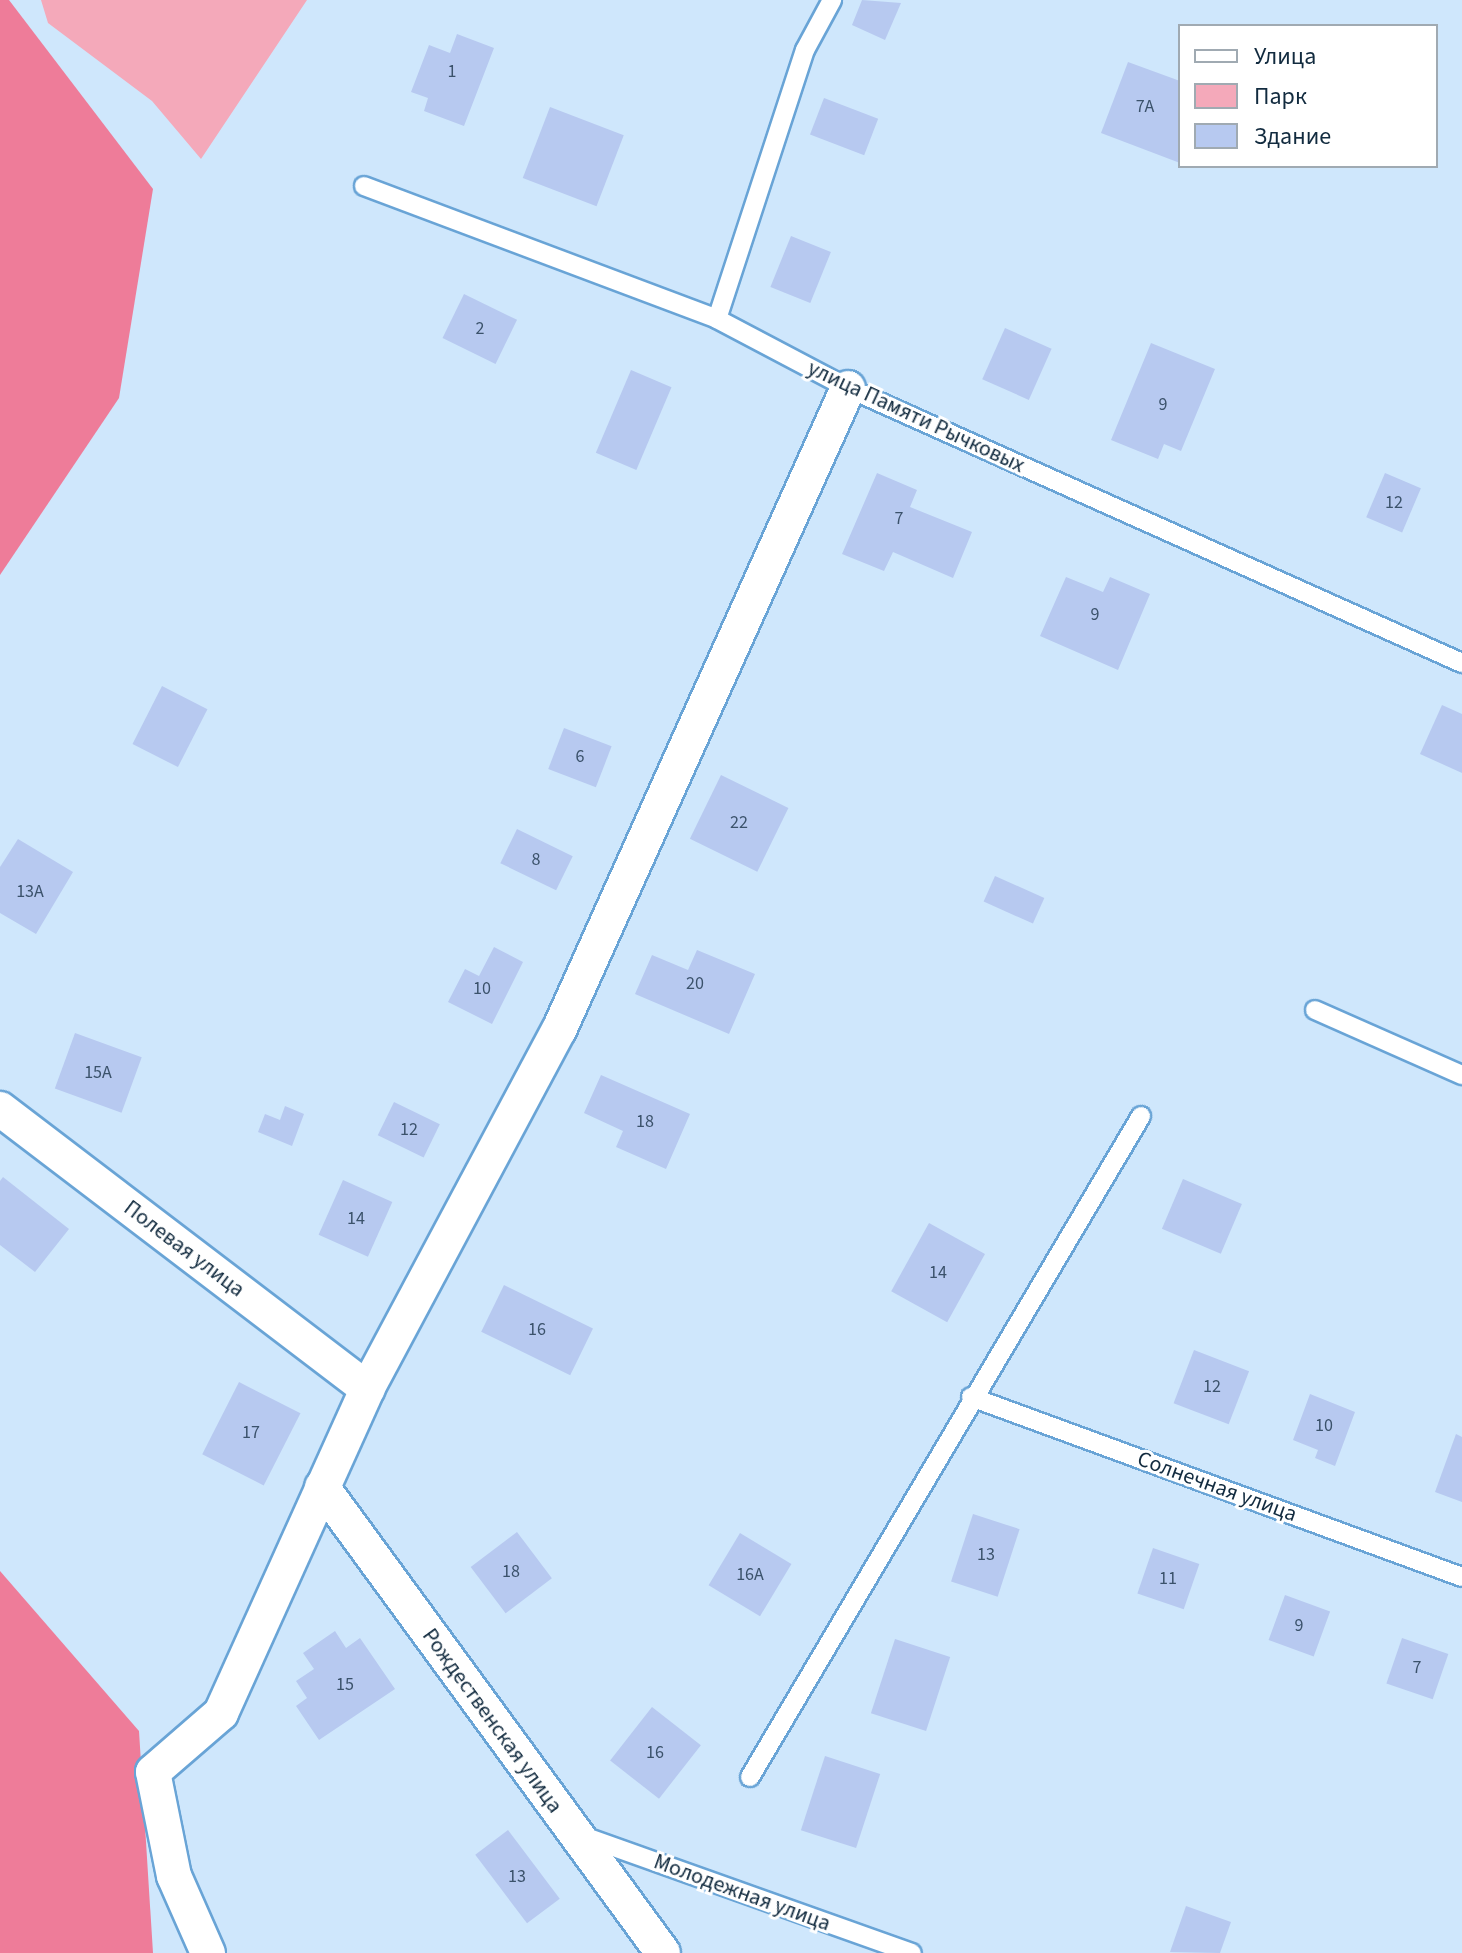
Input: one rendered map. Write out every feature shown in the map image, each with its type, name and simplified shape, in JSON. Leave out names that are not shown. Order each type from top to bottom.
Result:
[{"type":"street","points":[[208,1953],[174,1876],[153,1772],[221,1713],[367,1389],[559,1030],[848,388]]},
{"type":"street","name":"Полевая улица","points":[[0,1109],[367,1389]]},
{"type":"street","name":"Рождественская улица","points":[[322,1487],[663,1953]]},
{"type":"lane","points":[[717,319],[805,50],[832,0]]},
{"type":"lane","name":"улица Памяти Рычковых","points":[[364,186],[717,319],[848,388],[1462,663]]},
{"type":"lane","points":[[1315,1010],[1462,1075]]},
{"type":"lane","points":[[750,1777],[971,1397],[1141,1116]]},
{"type":"lane","name":"Солнечная улица","points":[[971,1397],[1462,1577]]},
{"type":"lane","name":"Молодежная улица","points":[[573,1832],[912,1953]]},
{"type":"green space","points":[[41,0],[307,0],[201,159],[152,101],[48,23]]},
{"type":"shaded area","points":[[0,0],[9,0],[153,189],[119,398],[0,575]]},
{"type":"shaded area","points":[[0,1571],[139,1731],[153,1953],[0,1953]]},
{"type":"building","points":[[862,0],[901,3],[885,40],[852,25]]},
{"type":"building","points":[[457,34],[494,48],[464,126],[424,111],[428,98],[411,92],[429,45],[450,53]]},
{"type":"building","points":[[1128,62],[1178,80],[1178,162],[1101,133]]},
{"type":"building","points":[[824,98],[878,119],[864,155],[810,134]]},
{"type":"building","points":[[550,107],[624,135],[597,206],[523,178]]},
{"type":"building","points":[[791,236],[831,252],[810,303],[770,287]]},
{"type":"building","points":[[464,294],[517,320],[496,364],[443,338]]},
{"type":"building","points":[[1005,328],[1052,349],[1029,400],[982,379]]},
{"type":"building","points":[[1151,343],[1215,369],[1181,451],[1164,444],[1158,459],[1111,440]]},
{"type":"building","points":[[631,370],[672,387],[636,470],[596,453]]},
{"type":"building","points":[[877,473],[917,490],[910,507],[972,532],[953,578],[893,552],[884,571],[842,554]]},
{"type":"building","points":[[1385,473],[1421,488],[1402,532],[1366,517]]},
{"type":"building","points":[[1066,577],[1103,592],[1110,577],[1150,594],[1118,670],[1040,636]]},
{"type":"building","points":[[162,686],[207,709],[178,767],[132,744]]},
{"type":"building","points":[[1442,705],[1462,714],[1462,773],[1420,754]]},
{"type":"building","points":[[564,728],[612,746],[596,787],[548,769]]},
{"type":"building","points":[[721,775],[788,808],[757,872],[690,839]]},
{"type":"building","points":[[517,829],[573,856],[556,890],[500,863]]},
{"type":"building","points":[[18,839],[73,872],[36,934],[0,913],[0,867]]},
{"type":"building","points":[[995,876],[1044,898],[1033,924],[984,902]]},
{"type":"building","points":[[494,947],[523,962],[492,1024],[448,1002],[465,969],[479,976]]},
{"type":"building","points":[[697,950],[755,974],[729,1034],[635,994],[652,955],[688,970]]},
{"type":"building","points":[[75,1033],[142,1057],[122,1113],[55,1088]]},
{"type":"building","points":[[601,1075],[690,1114],[666,1169],[616,1147],[623,1131],[584,1113]]},
{"type":"building","points":[[394,1102],[440,1124],[424,1158],[378,1135]]},
{"type":"building","points":[[285,1106],[304,1114],[292,1146],[258,1132],[265,1114],[280,1120]]},
{"type":"building","points":[[3,1177],[69,1229],[35,1272],[0,1245],[0,1181]]},
{"type":"building","points":[[1183,1179],[1242,1204],[1221,1254],[1162,1229]]},
{"type":"building","points":[[343,1180],[392,1202],[368,1257],[319,1235]]},
{"type":"building","points":[[929,1223],[985,1254],[947,1322],[891,1291]]},
{"type":"building","points":[[504,1285],[593,1328],[570,1375],[481,1332]]},
{"type":"building","points":[[1194,1350],[1249,1371],[1229,1424],[1174,1403]]},
{"type":"building","points":[[239,1382],[300,1413],[264,1485],[202,1454]]},
{"type":"building","points":[[1310,1394],[1355,1412],[1335,1466],[1315,1458],[1318,1450],[1293,1440]]},
{"type":"building","points":[[1456,1434],[1462,1437],[1462,1502],[1435,1492]]},
{"type":"building","points":[[973,1514],[1020,1529],[998,1597],[951,1582]]},
{"type":"building","points":[[517,1532],[552,1578],[506,1613],[471,1567]]},
{"type":"building","points":[[740,1533],[791,1564],[760,1616],[709,1585]]},
{"type":"building","points":[[1153,1548],[1199,1564],[1184,1609],[1137,1593]]},
{"type":"building","points":[[1285,1595],[1330,1611],[1314,1657],[1269,1640]]},
{"type":"building","points":[[335,1631],[346,1648],[360,1638],[395,1689],[319,1740],[296,1706],[307,1698],[296,1681],[314,1669],[303,1653]]},
{"type":"building","points":[[1402,1638],[1448,1654],[1433,1699],[1386,1683]]},
{"type":"building","points":[[895,1639],[950,1657],[926,1731],[871,1713]]},
{"type":"building","points":[[652,1707],[701,1745],[659,1799],[610,1761]]},
{"type":"building","points":[[825,1756],[880,1774],[856,1848],[801,1830]]},
{"type":"building","points":[[508,1830],[560,1899],[527,1923],[475,1855]]},
{"type":"building","points":[[1186,1906],[1231,1922],[1220,1953],[1170,1952]]}]
